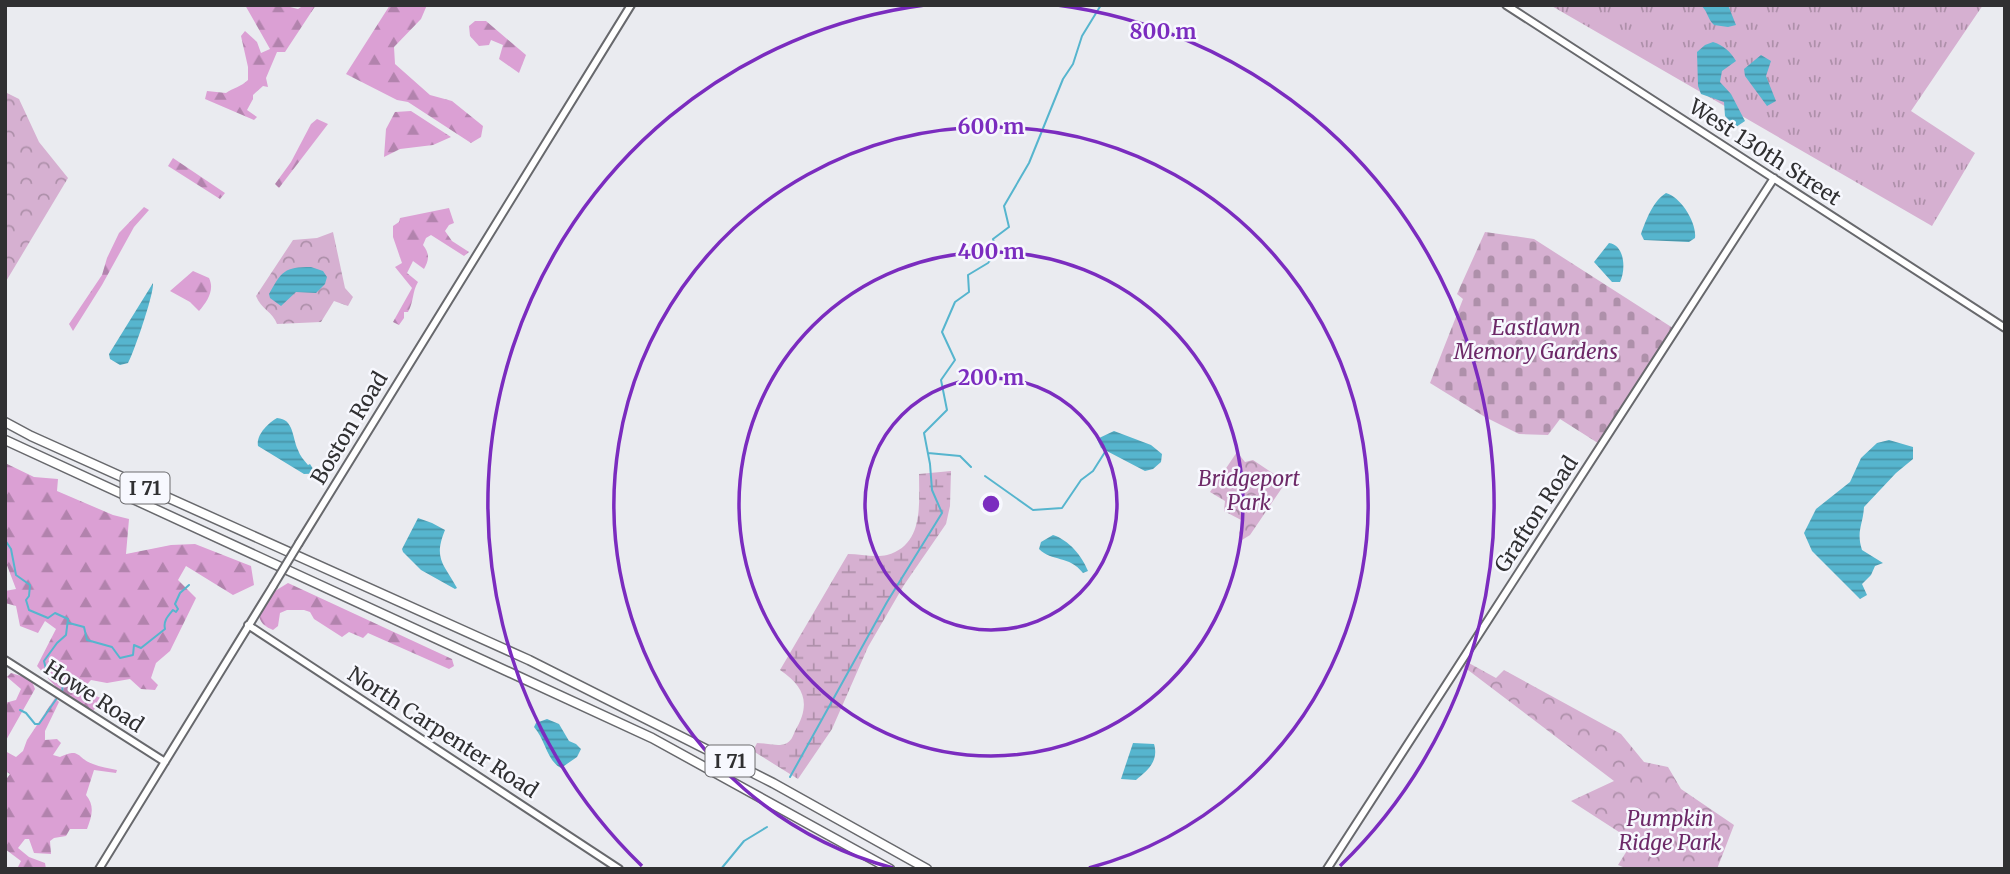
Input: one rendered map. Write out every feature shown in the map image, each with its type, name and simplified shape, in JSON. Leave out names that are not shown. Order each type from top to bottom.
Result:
[{"type":"highway","name":"I 71","points":[[5,422],[529,660],[772,783],[927,869]]},
{"type":"highway","name":"I 71","points":[[5,440],[640,732],[890,869]]},
{"type":"street","name":"Boston Road","points":[[99,869],[631,5]]},
{"type":"street","name":"West 130th Street","points":[[1506,5],[2005,328]]},
{"type":"street","name":"Grafton Road","points":[[1327,869],[1774,178]]},
{"type":"street","name":"North Carpenter Road","points":[[248,625],[619,869]]},
{"type":"street","name":"Howe Road","points":[[5,660],[165,762]]},
{"type":"green space","points":[[245,5],[282,5],[298,9],[304,5],[316,5],[285,52],[277,52],[266,78],[268,87],[263,86],[253,95],[247,110],[257,117],[254,120],[205,99],[207,91],[226,93],[248,80],[241,36],[245,31],[257,42],[261,53],[270,49]]},
{"type":"green space","points":[[390,5],[427,5],[421,19],[394,47],[395,64],[430,95],[452,101],[483,126],[481,137],[471,143],[408,102],[397,100],[346,74]]},
{"type":"green space","points":[[1550,5],[1983,5],[1911,111],[1975,153],[1932,226]]},
{"type":"green space","points":[[475,21],[486,21],[526,55],[519,73],[499,59],[503,45],[491,40],[489,45],[479,46],[470,36],[469,26]]},
{"type":"green space","points":[[5,92],[19,99],[39,142],[68,178],[5,283]]},
{"type":"green space","points":[[411,111],[451,137],[433,145],[400,149],[384,157],[386,129],[395,112]]},
{"type":"green space","points":[[317,119],[328,124],[279,188],[275,184],[291,162],[311,124]]},
{"type":"green space","points":[[173,158],[225,193],[220,199],[168,166]]},
{"type":"green space","points":[[144,207],[149,210],[134,227],[73,331],[69,324],[102,275],[119,233]]},
{"type":"green space","points":[[449,208],[454,223],[445,231],[452,241],[469,252],[464,256],[431,235],[426,238],[423,245],[428,254],[427,263],[424,269],[413,261],[407,273],[418,282],[410,308],[408,312],[404,312],[404,318],[399,325],[393,322],[412,288],[395,267],[402,263],[393,237],[393,226],[400,218]]},
{"type":"green space","points":[[333,232],[345,288],[353,297],[348,306],[334,301],[321,322],[277,324],[256,296],[293,240],[317,238]]},
{"type":"green space","name":"Eastlawn Memory Gardens","points":[[1485,232],[1534,239],[1676,330],[1601,445],[1560,419],[1548,435],[1519,434],[1485,417],[1430,383],[1463,299],[1457,294]]},
{"type":"green space","points":[[193,271],[209,278],[211,282],[209,296],[199,311],[190,302],[170,291]]},
{"type":"green space","name":"Bridgeport Park","points":[[1237,452],[1245,462],[1253,460],[1286,482],[1250,535],[1242,540],[1239,533],[1243,521],[1224,511],[1225,501],[1210,492]]},
{"type":"green space","points":[[5,463],[34,477],[58,479],[57,491],[129,519],[126,554],[171,545],[195,544],[251,566],[254,585],[233,595],[186,566],[178,580],[196,598],[170,651],[156,663],[151,678],[158,685],[155,690],[141,689],[130,679],[107,683],[91,680],[82,690],[103,699],[93,711],[56,687],[37,666],[56,629],[45,621],[38,633],[20,626],[16,606],[5,603],[5,591],[16,589],[5,560]]},
{"type":"green space","points":[[951,471],[950,506],[946,524],[904,585],[868,647],[832,729],[798,779],[753,751],[757,743],[787,743],[792,739],[803,712],[800,690],[780,670],[848,554],[882,556],[899,550],[908,542],[917,522],[919,474]]},
{"type":"green space","points":[[288,583],[452,659],[454,666],[449,669],[368,633],[363,638],[349,632],[342,637],[304,610],[287,610],[280,613],[278,626],[270,629],[262,623],[259,616],[275,591]]},
{"type":"green space","name":"Pumpkin Ridge Park","points":[[1467,662],[1496,678],[1504,670],[1621,734],[1644,762],[1668,767],[1681,789],[1734,825],[1717,869],[1628,869],[1618,865],[1633,841],[1571,801],[1614,781],[1464,667]]},
{"type":"green space","points":[[11,673],[31,679],[35,689],[5,742],[5,703],[16,700],[21,689],[7,677]]},
{"type":"green space","points":[[55,698],[59,702],[45,731],[45,740],[57,739],[61,743],[53,755],[60,757],[75,753],[88,762],[117,770],[116,773],[94,770],[86,795],[92,811],[87,829],[70,829],[66,836],[54,838],[50,841],[51,854],[34,853],[29,839],[25,839],[18,848],[29,857],[45,863],[46,869],[17,869],[21,861],[5,849],[5,781],[10,774],[5,771],[5,751],[16,757],[23,751],[27,740]]},
{"type":"green space","points":[[1656,822],[1663,826],[1668,835],[1663,847],[1655,849],[1639,838],[1649,823]]},
{"type":"water","points":[[1700,5],[1728,5],[1736,25],[1714,25]]},
{"type":"water","points":[[1713,42],[1726,49],[1736,61],[1722,71],[1720,82],[1731,94],[1745,121],[1736,127],[1725,116],[1724,102],[1701,94],[1698,86],[1697,52]]},
{"type":"water","points":[[1761,55],[1771,61],[1766,76],[1776,101],[1767,106],[1745,76],[1744,69]]},
{"type":"water","points":[[1666,193],[1682,205],[1691,218],[1695,238],[1689,242],[1644,240],[1641,234],[1654,206]]},
{"type":"water","points":[[1609,243],[1618,248],[1623,259],[1620,282],[1612,282],[1594,262]]},
{"type":"water","points":[[311,267],[323,271],[327,277],[325,284],[316,293],[296,292],[281,306],[270,298],[269,294],[277,280],[285,272],[289,269]]},
{"type":"water","points":[[153,283],[131,357],[128,363],[120,365],[110,359],[109,354]]},
{"type":"water","points":[[277,418],[290,425],[299,452],[308,465],[310,464],[315,472],[323,467],[326,473],[304,474],[258,446],[263,430]]},
{"type":"water","points":[[1114,431],[1151,445],[1162,454],[1161,462],[1153,469],[1145,471],[1101,448],[1097,439]]},
{"type":"water","points":[[1889,440],[1913,447],[1913,459],[1864,507],[1860,533],[1862,550],[1883,563],[1875,566],[1862,584],[1867,595],[1860,599],[1812,551],[1804,533],[1816,509],[1850,482],[1861,458],[1877,443]]},
{"type":"water","points":[[418,518],[445,530],[440,555],[457,588],[421,570],[403,552],[402,549]]},
{"type":"water","points":[[1053,535],[1074,549],[1088,571],[1083,573],[1072,563],[1049,556],[1039,549],[1041,542]]},
{"type":"water","points":[[547,719],[559,724],[569,741],[581,749],[577,757],[561,768],[552,760],[534,727],[536,723]]},
{"type":"water","points":[[1133,743],[1154,744],[1154,760],[1136,780],[1121,779]]},
{"type":"waterway","points":[[790,777],[887,602],[942,513],[932,490],[924,433],[947,410],[941,380],[955,360],[942,332],[955,302],[969,292],[968,275],[988,263],[996,253],[993,239],[1009,227],[1004,206],[1029,163],[1063,79],[1073,64],[1082,36],[1101,5]]},
{"type":"waterway","points":[[985,476],[1033,510],[1062,508],[1105,452]]},
{"type":"waterway","points":[[928,453],[960,456],[971,467]]},
{"type":"waterway","points":[[5,540],[11,549],[16,575],[30,585],[26,600],[29,610],[48,618],[55,613],[68,619],[66,635],[44,661],[47,673],[63,684],[62,692]]},
{"type":"waterway","points":[[69,623],[84,627],[87,640],[112,647],[120,658],[133,655],[134,645],[141,648],[165,629],[168,617],[173,610],[176,612],[178,609],[175,604],[180,593],[189,585]]},
{"type":"waterway","points":[[20,710],[35,724],[39,724],[57,698]]},
{"type":"waterway","points":[[721,869],[744,841],[767,827]]}]
